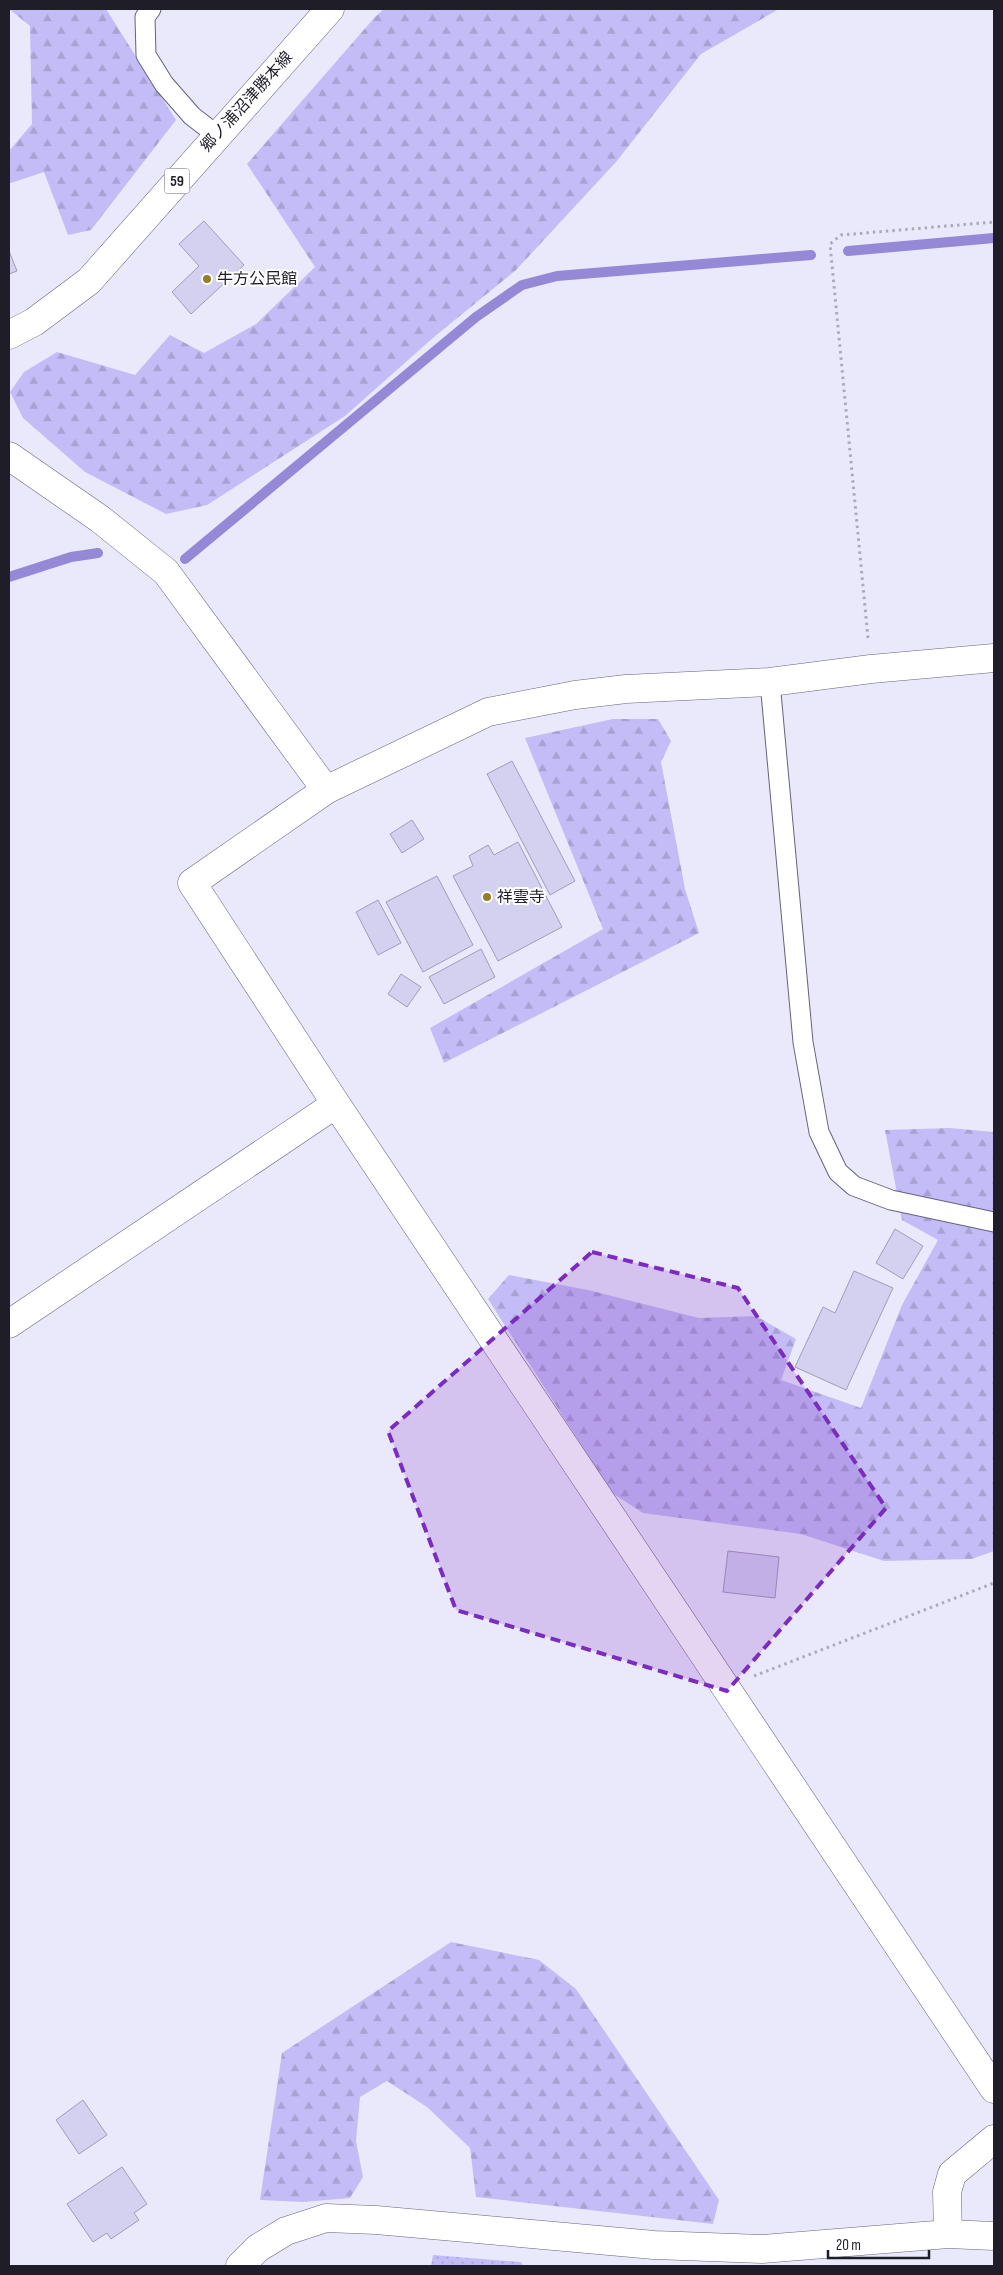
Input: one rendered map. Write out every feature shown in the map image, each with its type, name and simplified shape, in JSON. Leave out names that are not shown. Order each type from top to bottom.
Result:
[{"type":"street","name":"郷ノ浦沼津勝本線","points":[[9,335],[34,322],[89,281],[330,9]]},
{"type":"street","points":[[9,456],[100,519],[166,572],[326,790]]},
{"type":"street","points":[[994,658],[870,669],[770,682],[626,689],[575,695],[488,712],[326,790],[192,883],[336,1104],[994,2088]]},
{"type":"street","points":[[9,1324],[336,1104]]},
{"type":"street","points":[[948,2234],[947,2192],[952,2174],[994,2139]]},
{"type":"street","points":[[240,2266],[258,2248],[286,2231],[326,2218],[376,2220],[654,2245],[753,2249],[948,2234],[994,2236]]},
{"type":"lane","points":[[151,9],[145,17],[146,55],[164,84],[192,116],[218,136]]},
{"type":"lane","points":[[770,682],[803,1042],[819,1132],[838,1172],[854,1186],[891,1200],[994,1222]]},
{"type":"path","points":[[870,669],[830,244],[841,235],[994,222]]},
{"type":"path","points":[[726,1687],[994,1583]]},
{"type":"highlighted area","points":[[592,1252],[738,1288],[886,1508],[727,1691],[456,1610],[388,1431]]},
{"type":"green space","points":[[9,9],[106,9],[176,120],[91,230],[68,235],[44,172],[11,183],[9,182],[9,151],[32,124],[30,26]]},
{"type":"green space","points":[[384,9],[779,9],[701,54],[616,162],[516,270],[434,337],[345,416],[207,505],[166,514],[85,472],[23,418],[10,392],[24,372],[57,352],[135,375],[170,335],[204,353],[256,324],[315,267],[247,164]]},
{"type":"green space","points":[[613,719],[658,719],[671,741],[661,762],[685,889],[699,933],[444,1063],[430,1028],[603,929],[525,738]]},
{"type":"green space","points":[[950,1128],[994,1132],[994,1551],[972,1559],[884,1561],[801,1534],[643,1513],[612,1493],[488,1299],[509,1275],[588,1290],[699,1318],[756,1316],[796,1339],[781,1380],[861,1408],[902,1305],[938,1240],[902,1220],[885,1130]]},
{"type":"green space","points":[[451,1942],[539,1960],[576,1989],[719,2200],[713,2224],[476,2197],[470,2148],[427,2107],[387,2081],[360,2097],[356,2141],[363,2177],[350,2198],[303,2202],[260,2200],[282,2053]]},
{"type":"green space","points":[[433,2255],[521,2262],[523,2266],[431,2266]]},
{"type":"building","name":"牛方公民館","points":[[204,221],[244,265],[191,314],[172,292],[199,266],[179,244]]},
{"type":"building","points":[[9,251],[17,271],[9,274]]},
{"type":"building","points":[[512,761],[575,881],[550,895],[487,774]]},
{"type":"building","points":[[412,820],[424,839],[402,853],[390,834]]},
{"type":"building","points":[[518,842],[562,927],[498,961],[453,876],[473,866],[469,856],[488,845],[494,855]]},
{"type":"building","points":[[437,876],[473,945],[423,972],[386,902]]},
{"type":"building","points":[[378,900],[401,943],[378,955],[356,912]]},
{"type":"building","points":[[481,949],[495,977],[444,1004],[429,977]]},
{"type":"building","points":[[401,974],[421,987],[407,1007],[388,994]]},
{"type":"building","points":[[895,1229],[923,1246],[903,1279],[876,1263]]},
{"type":"building","points":[[854,1271],[893,1288],[846,1390],[795,1367],[823,1307],[835,1313]]},
{"type":"building","points":[[728,1551],[779,1557],[775,1598],[723,1592]]},
{"type":"building","points":[[83,2100],[107,2135],[79,2154],[56,2120]]},
{"type":"building","points":[[122,2167],[147,2204],[134,2213],[139,2220],[111,2239],[107,2233],[93,2242],[67,2204]]},
{"type":"waterway","points":[[848,251],[994,238]]},
{"type":"waterway","points":[[185,559],[476,317],[522,285],[557,276],[811,255]]},
{"type":"waterway","points":[[9,577],[71,557],[98,553]]},
{"type":"place","name":"牛方公民館","points":[[207,279]]},
{"type":"place","name":"祥雲寺","points":[[487,897]]}]
